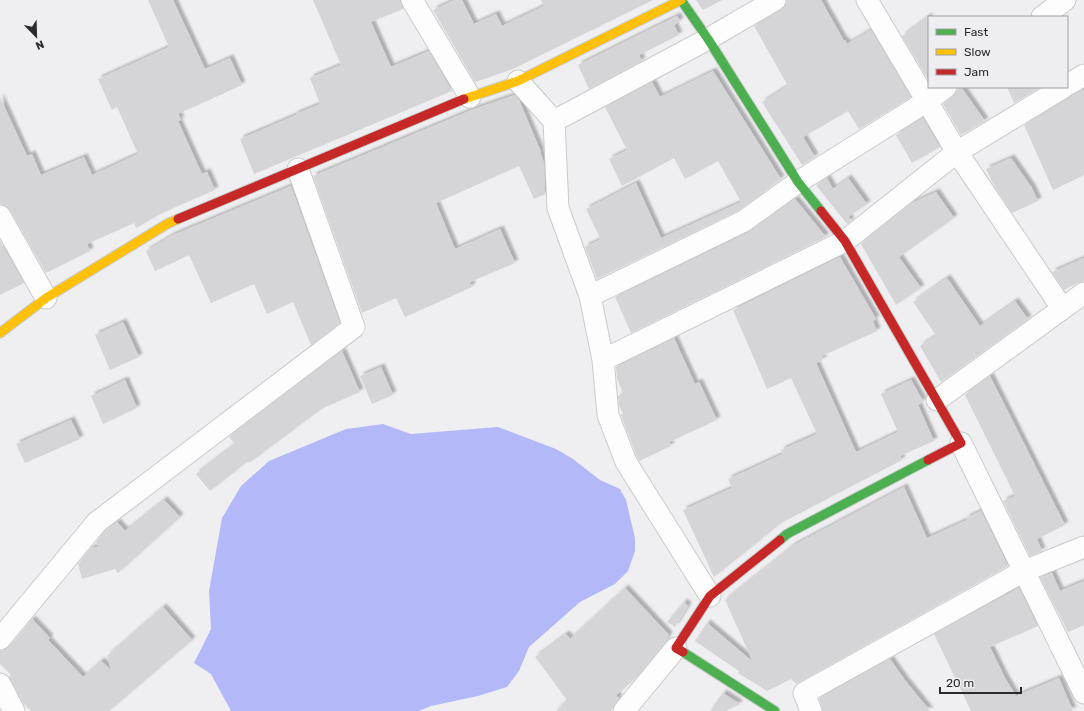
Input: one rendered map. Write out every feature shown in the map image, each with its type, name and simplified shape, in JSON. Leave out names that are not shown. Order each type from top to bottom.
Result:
[{"type":"street","points":[[412,0],[470,97]]},
{"type":"street","points":[[0,333],[46,298],[167,224],[470,97],[518,81],[681,0],[708,39],[798,182],[845,241],[961,443],[1084,693]]},
{"type":"street","points":[[554,121],[708,39],[775,0]]},
{"type":"street","points":[[866,0],[957,152],[1062,308]]},
{"type":"street","points":[[1043,16],[1065,0]]},
{"type":"street","points":[[1068,84],[1084,75]]},
{"type":"street","points":[[518,81],[554,121],[558,208],[590,296],[603,360],[608,415],[626,462],[710,596]]},
{"type":"street","points":[[590,296],[744,221],[798,182],[927,101],[945,88]]},
{"type":"street","points":[[603,360],[845,241],[957,152],[1062,88]]},
{"type":"street","points":[[0,639],[97,522],[354,327],[298,169]]},
{"type":"street","points":[[0,216],[46,298]]},
{"type":"street","points":[[937,400],[1084,293]]},
{"type":"street","points":[[624,711],[676,648],[710,596],[787,534],[961,443]]},
{"type":"street","points":[[811,711],[804,693],[1024,571],[1084,547]]},
{"type":"street","points":[[676,648],[775,711]]},
{"type":"street","points":[[0,684],[14,711]]},
{"type":"water","points":[[383,424],[411,434],[498,427],[556,449],[573,459],[600,480],[620,489],[626,500],[635,538],[635,551],[628,571],[615,584],[580,602],[529,647],[519,671],[507,687],[478,696],[431,706],[419,711],[231,711],[211,674],[194,663],[211,629],[209,591],[222,518],[241,486],[269,461],[346,429]]},
{"type":"building","points":[[148,0],[173,0],[205,69],[230,58],[242,85],[178,114],[181,120],[178,121],[202,174],[207,172],[215,190],[162,213],[136,228],[134,223],[87,244],[90,251],[46,273],[10,210],[6,206],[0,204],[0,97],[27,156],[32,154],[41,175],[84,157],[92,175],[138,154],[117,107],[112,110],[98,79],[169,47]]},
{"type":"building","points":[[313,0],[400,0],[403,9],[371,22],[391,67],[429,51],[452,91],[254,174],[240,139],[320,104],[310,78],[341,65]]},
{"type":"building","points":[[454,0],[462,0],[474,24],[496,14],[502,26],[544,6],[541,0],[653,0],[513,69],[475,82],[433,10]]},
{"type":"building","points":[[696,0],[722,0],[703,10]]},
{"type":"building","points":[[787,0],[821,0],[847,44],[871,30],[911,97],[859,129],[848,111],[803,137],[815,157],[802,165],[762,102],[788,86],[754,26],[781,10],[786,6]]},
{"type":"building","points":[[677,16],[680,21],[674,25],[679,35],[639,55],[642,61],[589,89],[578,65]]},
{"type":"building","points":[[928,17],[928,79],[902,36]]},
{"type":"building","points":[[713,71],[781,179],[738,211],[597,279],[585,247],[599,240],[600,238],[586,209],[636,183],[661,238],[741,202],[718,161],[685,179],[674,158],[622,186],[609,159],[627,150],[605,107],[652,82],[660,97]]},
{"type":"building","points":[[958,88],[962,88],[985,121],[961,135],[943,104],[957,92]]},
{"type":"building","points":[[1007,88],[1039,88],[1014,103]]},
{"type":"building","points":[[1084,89],[1084,175],[1053,190],[1024,125]]},
{"type":"building","points":[[515,95],[519,100],[541,152],[544,163],[545,194],[534,199],[519,166],[436,203],[455,249],[500,229],[515,263],[470,282],[472,287],[405,317],[396,298],[362,313],[313,176],[474,109]]},
{"type":"building","points":[[923,118],[940,147],[912,163],[896,135]]},
{"type":"building","points":[[1011,158],[1032,188],[1038,201],[1012,213],[993,184],[986,169]]},
{"type":"building","points":[[827,178],[833,189],[848,178],[867,204],[848,217],[851,221],[847,224],[816,185]]},
{"type":"building","points":[[291,186],[340,323],[311,345],[293,302],[267,314],[254,284],[211,303],[189,255],[155,271],[146,251],[173,235]]},
{"type":"building","points":[[936,192],[954,218],[899,257],[921,288],[896,305],[861,244],[912,203]]},
{"type":"building","points":[[795,199],[826,237],[631,333],[615,297],[749,232]]},
{"type":"building","points":[[0,241],[24,283],[0,295]]},
{"type":"building","points":[[840,257],[876,319],[873,321],[877,331],[822,356],[823,360],[816,363],[856,452],[898,432],[881,394],[911,380],[923,401],[918,405],[934,441],[900,456],[902,460],[781,523],[714,577],[683,510],[732,488],[728,479],[783,454],[781,450],[817,434],[791,378],[767,389],[733,310]]},
{"type":"building","points":[[1084,258],[1084,281],[1064,290],[1052,272]]},
{"type":"building","points":[[947,278],[980,326],[1015,301],[1028,319],[941,382],[920,346],[936,335],[913,302]]},
{"type":"building","points":[[123,322],[139,357],[110,370],[95,335]]},
{"type":"building","points":[[674,338],[695,384],[699,382],[717,420],[669,442],[671,446],[639,461],[621,415],[623,414],[619,405],[618,396],[623,393],[617,378],[616,367]]},
{"type":"building","points":[[342,351],[360,392],[321,409],[249,463],[248,461],[210,491],[196,474],[235,444],[229,437]]},
{"type":"building","points":[[381,367],[393,395],[372,404],[360,376]]},
{"type":"building","points":[[990,376],[1065,525],[1037,539],[1042,551],[1030,556],[1003,501],[1015,496],[965,395]]},
{"type":"building","points":[[125,380],[137,408],[103,424],[91,396]]},
{"type":"building","points":[[71,420],[80,439],[25,463],[16,444]]},
{"type":"building","points":[[904,487],[927,538],[967,520],[966,518],[981,511],[1008,566],[796,684],[791,679],[767,691],[738,673],[739,671],[695,641],[707,623],[753,662],[725,600],[794,545]]},
{"type":"building","points":[[164,500],[180,517],[118,573],[115,569],[82,579],[78,564],[90,549],[99,546],[96,542],[105,531],[117,522],[125,531]]},
{"type":"building","points":[[1052,573],[1060,591],[1084,581],[1084,625],[1068,632],[1040,577]]},
{"type":"building","points":[[625,588],[669,635],[638,676],[616,695],[619,698],[611,711],[556,711],[567,700],[535,657],[566,634],[570,639]]},
{"type":"building","points":[[1019,588],[1038,626],[990,647],[1005,678],[1016,696],[1059,678],[1073,711],[971,711],[934,634]]},
{"type":"building","points":[[684,602],[688,606],[675,627],[667,622]]},
{"type":"building","points":[[163,607],[192,640],[109,711],[31,711],[23,703],[9,677],[11,675],[0,664],[0,651],[9,647],[32,619],[50,638],[48,640],[83,677],[101,661],[111,670],[107,656]]},
{"type":"building","points":[[890,659],[930,711],[823,711],[819,698]]},
{"type":"building","points":[[723,693],[740,704],[726,711],[710,711]]},
{"type":"traffic: fast","points":[[681,0],[708,39],[798,182],[821,211]]},
{"type":"traffic: fast","points":[[780,540],[787,534],[928,460]]},
{"type":"traffic: fast","points":[[683,652],[775,711]]},
{"type":"traffic: slow","points":[[464,99],[518,81],[681,0]]},
{"type":"traffic: slow","points":[[0,333],[46,298],[167,224],[178,219]]},
{"type":"traffic: jam","points":[[178,219],[464,99]]},
{"type":"traffic: jam","points":[[821,211],[845,241],[961,443],[928,460]]},
{"type":"traffic: jam","points":[[683,652],[676,648],[710,596],[780,540]]}]
